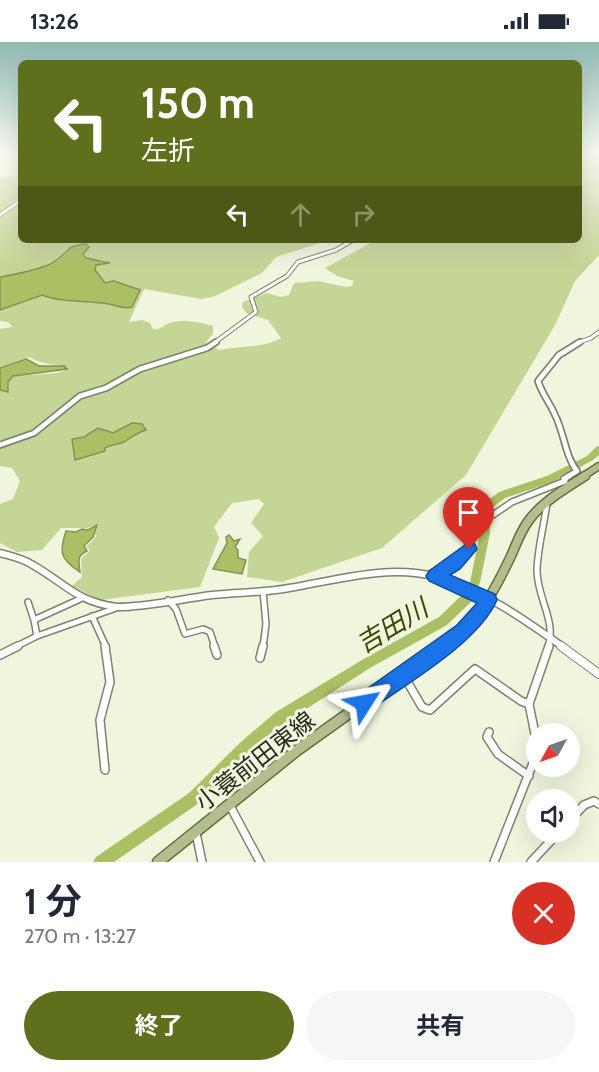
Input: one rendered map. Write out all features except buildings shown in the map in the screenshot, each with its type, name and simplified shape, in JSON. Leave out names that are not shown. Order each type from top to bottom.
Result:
[{"type":"main road","name":"小蓑前田東線","points":[[158,862],[296,751],[464,631],[489,600],[527,522],[567,482],[599,465]]},
{"type":"street","points":[[0,215],[18,202]]},
{"type":"street","points":[[0,445],[34,434],[80,396],[106,388],[140,369],[207,348],[256,312],[251,300],[253,295],[287,276],[298,262],[336,250],[348,243]]},
{"type":"street","points":[[493,515],[512,502],[567,482],[577,471],[570,462],[567,445],[560,433],[556,416],[542,393],[538,381],[555,357],[577,343],[591,339],[599,332]]},
{"type":"street","points":[[533,723],[529,704],[551,639],[550,624],[540,593],[537,570],[548,501]]},
{"type":"street","points":[[435,576],[454,564],[469,549],[481,526]]},
{"type":"street","points":[[0,553],[30,562],[80,599],[95,604],[119,607]]},
{"type":"street","points":[[0,655],[37,636],[119,607],[263,591],[365,574],[418,573],[435,576],[475,592],[551,639],[599,674]]},
{"type":"street","points":[[260,658],[268,621],[263,591]]},
{"type":"street","points":[[34,620],[80,599]]},
{"type":"street","points":[[168,600],[176,609],[185,634],[203,629],[210,632],[217,655]]},
{"type":"street","points":[[28,602],[37,636]]},
{"type":"street","points":[[92,616],[105,643],[110,682],[100,720],[105,770]]},
{"type":"street","points":[[404,676],[422,707],[430,710],[475,669],[521,701],[529,704]]},
{"type":"street","points":[[489,732],[488,742],[511,764],[526,774]]},
{"type":"street","points":[[494,862],[529,777]]},
{"type":"street","points":[[580,810],[594,801],[599,804]]},
{"type":"street","points":[[229,804],[260,862]]},
{"type":"street","points":[[195,833],[201,862]]},
{"type":"street","points":[[531,862],[549,843]]},
{"type":"shaded area","points":[[0,191],[18,191],[18,243],[320,243],[276,257],[262,273],[213,297],[201,299],[144,289],[129,322],[142,320],[150,323],[153,329],[159,329],[178,321],[213,326],[213,334],[206,342],[219,350],[258,345],[281,338],[268,320],[246,313],[242,307],[243,302],[266,293],[281,297],[289,295],[294,283],[318,281],[346,287],[352,286],[354,281],[337,276],[325,268],[371,243],[582,243],[582,191],[599,191],[599,255],[575,281],[555,325],[466,475],[382,548],[282,582],[247,577],[249,552],[263,536],[251,523],[264,504],[259,499],[232,503],[214,527],[219,538],[200,587],[101,600],[72,586],[82,577],[81,559],[90,550],[86,547],[96,537],[98,525],[87,528],[61,528],[42,550],[17,552],[0,543],[0,504],[13,499],[20,481],[12,468],[0,466],[0,391],[10,392],[9,381],[14,376],[58,373],[69,369],[29,357],[0,367],[0,329],[12,327],[8,322],[0,321],[0,310],[42,295],[61,300],[105,304],[126,309],[140,290],[105,283],[95,270],[96,265],[107,264],[107,261],[86,258],[84,251],[67,248],[45,265],[0,277]]},
{"type":"shaded area","points":[[86,244],[89,247],[83,254],[86,258],[110,263],[96,265],[95,270],[105,283],[114,281],[140,290],[132,307],[49,298],[42,295],[0,310],[0,277],[44,266],[56,261],[69,249]]},
{"type":"shaded area","points":[[26,359],[39,366],[65,366],[68,369],[13,376],[8,382],[8,392],[0,390],[0,368]]},
{"type":"shaded area","points":[[132,423],[142,424],[146,430],[124,442],[105,448],[105,451],[75,460],[72,439],[84,437],[98,428],[113,433]]},
{"type":"shaded area","points":[[97,525],[93,537],[84,546],[87,551],[80,557],[80,572],[68,563],[63,554],[62,544],[66,531],[88,530]]},
{"type":"shaded area","points":[[229,535],[234,541],[240,539],[235,547],[238,550],[238,558],[246,560],[242,574],[213,569],[227,543],[226,537]]},
{"type":"waterway","name":"吉田川","points":[[101,862],[194,798],[247,746],[281,717],[366,664],[443,621],[469,596],[475,582],[485,533],[484,514],[489,505],[502,495],[550,479],[590,458],[599,449]]},
{"type":"route","points":[[364,703],[464,631],[489,600],[435,576],[454,564],[469,549]]}]
